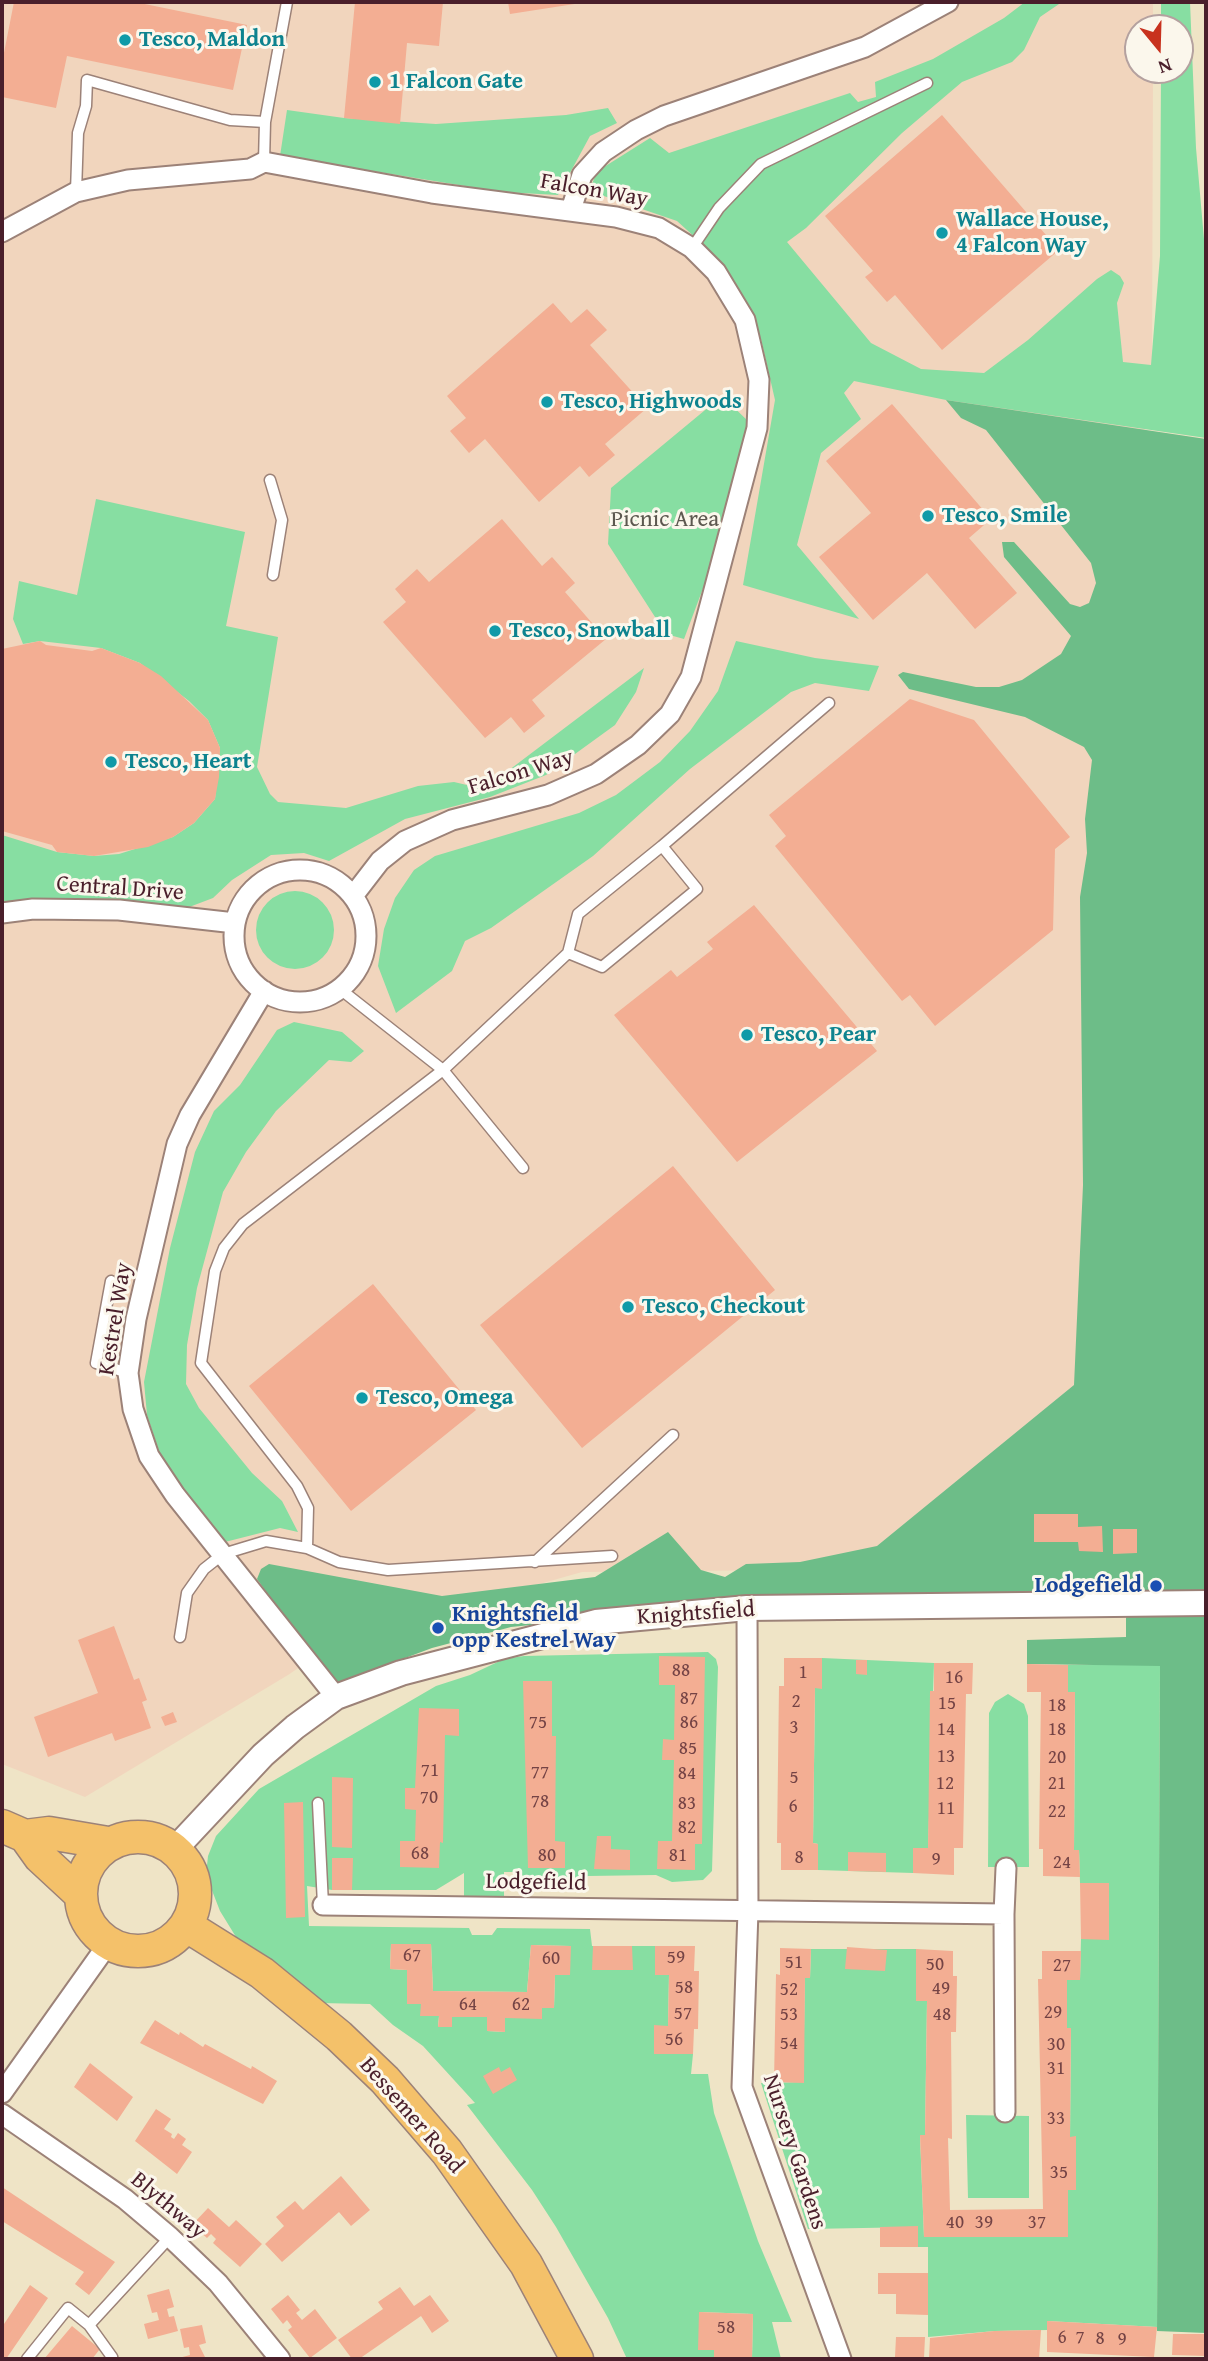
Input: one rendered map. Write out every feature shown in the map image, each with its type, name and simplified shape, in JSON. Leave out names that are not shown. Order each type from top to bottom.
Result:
[{"type":"main road","points":[[13,1831],[49,1833],[108,1843]]},
{"type":"main road","points":[[13,1831],[81,1895]]},
{"type":"main road","points":[[139,1836],[157,1840],[175,1849],[188,1865],[195,1883],[195,1911],[187,1926],[175,1939],[157,1948],[126,1950],[108,1944],[92,1927],[81,1895],[82,1877],[89,1860],[108,1843],[123,1837],[139,1836]]},
{"type":"main road","name":"Bessemer Road","points":[[187,1926],[262,1973],[338,2036],[385,2080],[447,2152],[526,2264],[577,2359]]},
{"type":"street","points":[[570,210],[582,175],[603,152],[636,130],[664,116],[865,47],[948,2]]},
{"type":"street","name":"Falcon Way","points":[[2,232],[76,192],[128,180],[250,169],[264,162],[329,171],[432,193],[570,210],[659,228],[692,248],[716,272],[745,320],[759,380],[757,428],[746,478],[691,677],[670,714],[638,745],[596,774],[548,795],[452,820],[405,841],[380,861],[353,896]]},
{"type":"street","points":[[296,870],[318,872],[338,881],[353,896],[363,915],[367,935],[364,955],[355,974],[340,989],[322,999],[302,1002],[282,999],[264,991],[249,978],[239,961],[234,943],[235,923],[243,903],[257,886],[275,875],[296,870]]},
{"type":"street","name":"Central Drive","points":[[2,913],[33,909],[119,910],[235,923]]},
{"type":"street","name":"Kestrel Way","points":[[264,991],[190,1115],[177,1144],[136,1319],[128,1373],[133,1409],[149,1456],[336,1697]]},
{"type":"street","name":"Knightsfield","points":[[175,1849],[263,1755],[336,1697],[401,1673],[596,1622],[747,1608],[1206,1603]]},
{"type":"street","points":[[747,1608],[748,1911]]},
{"type":"street","points":[[1005,2112],[1006,1868]]},
{"type":"street","name":"Lodgefield","points":[[323,1905],[1004,1914]]},
{"type":"street","name":"Nursery Gardens","points":[[748,1911],[741,2087],[841,2359]]},
{"type":"street","points":[[2,2093],[108,1944]]},
{"type":"street","name":"Blythway","points":[[2,2114],[125,2199],[170,2237],[218,2283],[280,2359]]},
{"type":"lane","points":[[264,162],[265,122],[287,2]]},
{"type":"lane","points":[[76,192],[78,133],[86,106],[87,80],[230,120],[265,122]]},
{"type":"lane","points":[[692,248],[719,208],[761,164],[927,83]]},
{"type":"lane","points":[[270,480],[282,520],[273,575]]},
{"type":"lane","points":[[307,1548],[308,1508],[297,1486],[201,1363],[215,1271],[224,1248],[243,1224],[443,1070],[568,953],[578,914],[829,703]]},
{"type":"lane","points":[[568,953],[602,967],[697,889],[662,846]]},
{"type":"lane","points":[[340,989],[443,1070],[523,1168]]},
{"type":"lane","points":[[111,1281],[96,1363],[128,1373]]},
{"type":"lane","points":[[534,1562],[673,1435]]},
{"type":"lane","points":[[180,1637],[187,1593],[204,1569],[223,1554],[266,1541],[307,1548],[339,1562],[388,1570],[612,1556]]},
{"type":"lane","points":[[318,1803],[323,1905]]},
{"type":"lane","points":[[89,2325],[170,2237]]},
{"type":"lane","points":[[27,2359],[68,2308],[89,2325],[112,2357],[110,2359]]},
{"type":"shaded area","points":[[2,2],[1153,2],[1153,14],[1124,14],[1124,84],[1153,84],[1152,372],[1112,682],[1151,1488],[785,1570],[582,1572],[338,1641],[288,1675],[85,1797],[2,1764]]},
{"type":"green space","points":[[1025,2],[1062,2],[1040,17],[1024,50],[1012,62],[962,82],[902,133],[806,228],[787,242],[871,343],[921,369],[984,373],[1111,270],[1120,276],[1124,283],[1117,303],[1123,362],[1151,365],[1160,256],[1161,84],[1193,84],[1206,262],[1206,438],[946,400],[854,381],[844,393],[861,419],[821,453],[797,545],[859,619],[743,585],[775,400],[761,339],[718,258],[677,221],[598,194],[592,184],[596,174],[650,138],[669,153],[850,93],[858,102],[876,97],[875,82],[933,59],[1004,18]]},
{"type":"green space","points":[[1161,2],[1190,2],[1190,14],[1161,14]]},
{"type":"green space","points":[[608,108],[617,123],[590,136],[558,195],[502,192],[280,156],[287,110],[344,118],[436,124],[566,115]]},
{"type":"green space","name":"Picnic Area","points":[[722,396],[748,421],[714,559],[684,639],[666,634],[608,544],[611,488]]},
{"type":"green space","points":[[946,400],[1206,439],[1206,1603],[550,1623],[511,1627],[432,1648],[333,1685],[257,1579],[261,1569],[269,1564],[442,1596],[595,1577],[668,1532],[701,1570],[725,1577],[746,1564],[800,1562],[877,1546],[1074,1385],[1083,1185],[1080,897],[1087,853],[1085,819],[1092,760],[1084,747],[1025,717],[909,689],[898,675],[903,672],[976,687],[999,687],[1022,680],[1061,654],[1071,636],[1004,557],[1002,542],[1014,542],[1070,604],[1080,607],[1089,603],[1096,583],[1091,563],[986,430],[961,418]]},
{"type":"green space","points":[[96,499],[245,532],[226,626],[278,637],[257,767],[270,794],[278,802],[346,808],[418,786],[454,782],[484,789],[644,668],[636,692],[615,725],[546,775],[490,797],[405,819],[329,861],[304,853],[271,855],[232,880],[213,898],[184,909],[60,901],[2,902],[2,835],[57,852],[94,856],[119,854],[173,837],[194,823],[215,799],[220,748],[208,720],[189,701],[140,663],[101,648],[40,641],[23,644],[13,619],[19,581],[77,595]]},
{"type":"green space","points":[[736,641],[815,658],[879,666],[869,691],[815,683],[791,692],[690,769],[593,856],[491,928],[465,941],[452,971],[396,1013],[378,966],[384,929],[395,898],[414,870],[435,856],[579,813],[616,795],[660,762],[690,731],[718,691]]},
{"type":"green space","points":[[287,891],[303,891],[317,897],[328,908],[334,922],[334,938],[328,952],[317,963],[303,969],[287,969],[273,963],[262,952],[256,938],[256,922],[262,908],[273,897]]},
{"type":"green space","points":[[294,1022],[342,1032],[364,1051],[351,1062],[329,1060],[276,1111],[246,1152],[223,1192],[197,1288],[187,1345],[186,1384],[199,1408],[252,1473],[282,1501],[298,1532],[280,1528],[225,1542],[185,1494],[159,1451],[147,1415],[144,1382],[170,1248],[195,1152],[214,1111],[240,1085],[277,1030]]},
{"type":"green space","points":[[1206,1610],[1206,2333],[1157,2331],[1160,1666],[1027,1664],[1027,1640],[1126,1637],[1126,1614]]},
{"type":"green space","points":[[708,1652],[716,1659],[718,1667],[712,1871],[703,1880],[672,1882],[656,1875],[588,1876],[574,1885],[528,1881],[519,1872],[504,1872],[504,1907],[464,1907],[464,1873],[436,1890],[352,1890],[332,1859],[332,1890],[307,1886],[309,1926],[469,1928],[472,1935],[492,1935],[497,1928],[590,1929],[592,1946],[655,1946],[655,1975],[669,1975],[668,2026],[654,2026],[654,2053],[693,2054],[691,2074],[708,2074],[714,2113],[758,2241],[792,2322],[772,2322],[781,2359],[752,2359],[753,2314],[700,2312],[699,2350],[714,2350],[714,2359],[627,2359],[608,2318],[556,2227],[532,2190],[467,2105],[475,2103],[423,2046],[393,2025],[370,2004],[318,2003],[236,1937],[220,1911],[206,1875],[208,1856],[216,1836],[259,1789],[436,1686],[470,1675],[504,1659],[524,1656]],"holes":[[[391,1944],[431,1944],[433,1991],[527,1992],[531,1945],[570,1946],[570,1975],[555,1975],[554,2008],[542,2008],[542,2018],[505,2018],[505,2032],[487,2031],[487,2017],[452,2017],[452,2027],[438,2026],[439,2016],[421,2016],[421,2004],[407,2003],[407,1970],[390,1969]]]},
{"type":"green space","points":[[822,1658],[934,1663],[928,1848],[913,1848],[913,1873],[818,1870],[818,1844],[813,1843],[815,1688],[822,1688]]},
{"type":"green space","points":[[1068,1665],[1160,1665],[1157,2327],[1047,2321],[1047,2330],[928,2337],[928,2247],[918,2247],[918,2227],[808,2229],[761,2083],[803,2082],[805,1978],[810,1978],[811,1949],[916,1949],[916,2001],[927,2001],[925,2135],[920,2136],[924,2237],[1067,2237],[1068,2190],[1076,2190],[1076,2137],[1070,2137],[1071,2029],[1067,2028],[1067,1980],[1080,1979],[1081,1939],[1109,1939],[1109,1884],[1080,1883],[1079,1850],[1074,1850],[1075,1693],[1068,1692]]},
{"type":"green space","points":[[1008,1694],[1024,1704],[1028,1716],[1029,1867],[988,1867],[989,1713],[995,1702]]},
{"type":"green space","points":[[966,2115],[1029,2116],[1029,2198],[968,2198]]},
{"type":"building","name":"Tesco, Maldon","points":[[14,2],[135,2],[247,25],[233,90],[67,56],[56,108],[2,97],[2,63]]},
{"type":"building","name":"1 Falcon Gate","points":[[355,2],[443,2],[439,46],[407,43],[400,124],[344,118]]},
{"type":"building","points":[[508,2],[581,2],[581,3],[510,14]]},
{"type":"building","name":"Wallace House, 4 Falcon Way","points":[[942,115],[1059,250],[942,350],[895,295],[887,302],[865,277],[873,271],[825,216]]},
{"type":"building","name":"Tesco, Highwoods","points":[[553,303],[571,323],[587,309],[607,330],[590,345],[647,408],[605,444],[615,455],[589,477],[580,466],[539,502],[485,439],[469,453],[450,431],[466,418],[447,396]]},
{"type":"building","name":"Tesco, Smile","points":[[892,404],[991,519],[969,538],[1017,593],[975,629],[927,573],[873,620],[819,557],[871,513],[826,461]]},
{"type":"building","name":"Tesco, Snowball","points":[[502,519],[542,566],[552,557],[575,583],[565,592],[606,639],[532,700],[545,716],[524,733],[511,717],[485,738],[383,622],[406,602],[395,589],[417,569],[429,582]]},
{"type":"building","name":"Tesco, Heart","points":[[40,641],[46,645],[92,651],[101,648],[140,663],[161,676],[208,720],[220,748],[219,777],[215,799],[194,823],[173,837],[148,847],[94,856],[57,852],[52,845],[2,831],[2,649]]},
{"type":"building","points":[[910,699],[974,720],[1070,837],[1055,849],[1053,930],[935,1026],[910,995],[902,1001],[775,846],[786,836],[769,815]]},
{"type":"building","name":"Tesco, Pear","points":[[754,905],[877,1051],[737,1162],[614,1015],[671,970],[677,977],[713,949],[707,942]]},
{"type":"building","name":"Tesco, Checkout","points":[[673,1166],[775,1290],[582,1448],[480,1325]]},
{"type":"building","name":"Tesco, Omega","points":[[373,1284],[476,1410],[351,1511],[249,1386]]},
{"type":"building","points":[[1034,1514],[1078,1514],[1078,1527],[1102,1526],[1103,1552],[1079,1551],[1078,1542],[1034,1542]]},
{"type":"building","points":[[1113,1529],[1137,1529],[1137,1553],[1113,1554]]},
{"type":"building","points":[[114,1626],[134,1680],[139,1678],[147,1700],[142,1702],[151,1728],[115,1741],[112,1733],[48,1757],[34,1717],[98,1693],[78,1640]]},
{"type":"building","points":[[659,1656],[705,1657],[702,1844],[695,1844],[695,1870],[657,1869],[658,1841],[672,1841],[674,1760],[662,1760],[663,1739],[674,1740],[675,1685],[659,1685]]},
{"type":"building","points":[[784,1658],[822,1658],[822,1689],[815,1688],[813,1843],[818,1844],[818,1870],[781,1870],[781,1843],[777,1843],[779,1686],[784,1686]]},
{"type":"building","points":[[856,1660],[867,1660],[867,1675],[856,1674]]},
{"type":"building","points":[[934,1663],[973,1663],[972,1694],[966,1694],[963,1848],[954,1848],[954,1875],[913,1873],[913,1848],[928,1848],[930,1691],[934,1691]]},
{"type":"building","points":[[1027,1664],[1068,1665],[1068,1692],[1075,1692],[1074,1850],[1079,1850],[1080,1877],[1043,1876],[1043,1849],[1039,1849],[1041,1692],[1027,1692]]},
{"type":"building","points":[[523,1681],[552,1681],[552,1736],[556,1736],[555,1841],[565,1842],[565,1868],[528,1868]]},
{"type":"building","points":[[419,1708],[459,1709],[459,1736],[445,1735],[443,1843],[440,1842],[439,1868],[400,1867],[400,1841],[415,1841],[416,1810],[405,1809],[405,1788],[415,1788]]},
{"type":"building","points":[[173,1712],[177,1722],[165,1726],[161,1717]]},
{"type":"building","points":[[332,1777],[353,1778],[352,1848],[332,1847]]},
{"type":"building","points":[[303,1802],[305,1917],[286,1918],[284,1803]]},
{"type":"building","points":[[597,1836],[611,1836],[611,1849],[630,1850],[630,1870],[594,1869]]},
{"type":"building","points":[[848,1852],[886,1853],[886,1872],[848,1871]]},
{"type":"building","points":[[332,1858],[353,1858],[352,1890],[332,1890]]},
{"type":"building","points":[[1080,1883],[1109,1883],[1109,1940],[1081,1939]]},
{"type":"building","points":[[391,1944],[431,1944],[433,1991],[527,1992],[531,1945],[571,1946],[570,1975],[555,1975],[554,2008],[542,2008],[542,2019],[505,2018],[505,2032],[487,2031],[487,2017],[452,2017],[452,2027],[438,2027],[439,2016],[420,2016],[421,2004],[407,2004],[407,1970],[390,1969]]},
{"type":"building","points":[[593,1946],[632,1946],[633,1970],[592,1970]]},
{"type":"building","points":[[655,1946],[695,1946],[694,1971],[699,1971],[698,2029],[694,2029],[693,2054],[654,2054],[654,2025],[668,2026],[669,1975],[655,1975]]},
{"type":"building","points":[[847,1947],[887,1950],[885,1971],[845,1969]]},
{"type":"building","points":[[780,1948],[811,1949],[810,1978],[805,1978],[804,2083],[774,2082],[776,1974],[780,1975]]},
{"type":"building","points":[[916,1949],[953,1951],[953,1976],[957,1976],[956,2032],[951,2032],[952,2139],[948,2138],[950,2210],[1043,2209],[1038,1979],[1042,1979],[1042,1951],[1081,1951],[1080,1980],[1067,1980],[1067,2028],[1071,2028],[1070,2137],[1076,2136],[1076,2190],[1068,2190],[1068,2237],[924,2237],[920,2135],[925,2135],[927,2001],[916,2001]]},
{"type":"building","points":[[155,2020],[203,2047],[205,2044],[277,2081],[263,2104],[140,2043]]},
{"type":"building","points":[[90,2063],[133,2097],[117,2121],[74,2087]]},
{"type":"building","points":[[499,2067],[501,2072],[510,2067],[517,2080],[493,2094],[483,2076]]},
{"type":"building","points":[[156,2109],[171,2119],[164,2129],[172,2134],[174,2139],[178,2133],[186,2139],[182,2145],[192,2152],[177,2174],[135,2141]]},
{"type":"building","points":[[341,2176],[370,2210],[351,2226],[339,2212],[282,2262],[265,2244],[284,2226],[276,2217],[295,2201],[303,2210]]},
{"type":"building","points":[[2,2187],[115,2262],[89,2295],[75,2284],[84,2272],[2,2221]]},
{"type":"building","points":[[208,2208],[229,2227],[236,2220],[262,2244],[240,2267],[213,2243],[216,2239],[211,2234],[207,2238],[192,2225]]},
{"type":"building","points":[[918,2226],[918,2247],[880,2247],[880,2227]]},
{"type":"building","points":[[878,2273],[928,2273],[928,2315],[896,2314],[896,2294],[878,2294]]},
{"type":"building","points":[[30,2285],[48,2298],[6,2359],[2,2357],[2,2327]]},
{"type":"building","points":[[400,2287],[414,2306],[430,2295],[449,2321],[432,2333],[421,2316],[359,2359],[352,2359],[338,2340],[383,2309],[378,2302]]},
{"type":"building","points":[[169,2289],[174,2307],[167,2309],[169,2317],[174,2316],[178,2331],[148,2339],[144,2324],[159,2320],[157,2312],[152,2313],[147,2295]]},
{"type":"building","points":[[288,2295],[300,2310],[296,2313],[302,2320],[315,2309],[337,2338],[310,2358],[288,2330],[292,2327],[287,2320],[283,2324],[271,2309]]},
{"type":"building","points":[[699,2312],[753,2314],[752,2359],[714,2359],[714,2350],[698,2350]]},
{"type":"building","points":[[1047,2321],[1157,2327],[1154,2357],[1047,2352]]},
{"type":"building","points":[[202,2325],[206,2343],[199,2345],[206,2359],[175,2359],[190,2355],[189,2347],[184,2348],[180,2329]]},
{"type":"building","points":[[72,2326],[100,2349],[92,2359],[44,2359]]},
{"type":"building","points":[[1041,2330],[1039,2359],[929,2359],[930,2338],[994,2331]]},
{"type":"building","points":[[1173,2334],[1206,2334],[1206,2356],[1172,2355]]},
{"type":"building","points":[[896,2337],[925,2337],[924,2358],[895,2357]]},
{"type":"place","name":"Tesco, Maldon","points":[[125,40]]},
{"type":"place","name":"1 Falcon Gate","points":[[375,82]]},
{"type":"place","name":"Wallace House, 4 Falcon Way","points":[[942,233]]},
{"type":"place","name":"Tesco, Highwoods","points":[[547,402]]},
{"type":"place","name":"Tesco, Smile","points":[[928,516]]},
{"type":"place","name":"Tesco, Snowball","points":[[495,631]]},
{"type":"place","name":"Tesco, Heart","points":[[111,762]]},
{"type":"place","name":"Tesco, Pear","points":[[747,1035]]},
{"type":"place","name":"Tesco, Checkout","points":[[628,1307]]},
{"type":"place","name":"Tesco, Omega","points":[[362,1398]]},
{"type":"place","name":"Lodgefield","points":[[1156,1586]]},
{"type":"place","name":"Knightsfield opp Kestrel Way","points":[[438,1628]]}]
